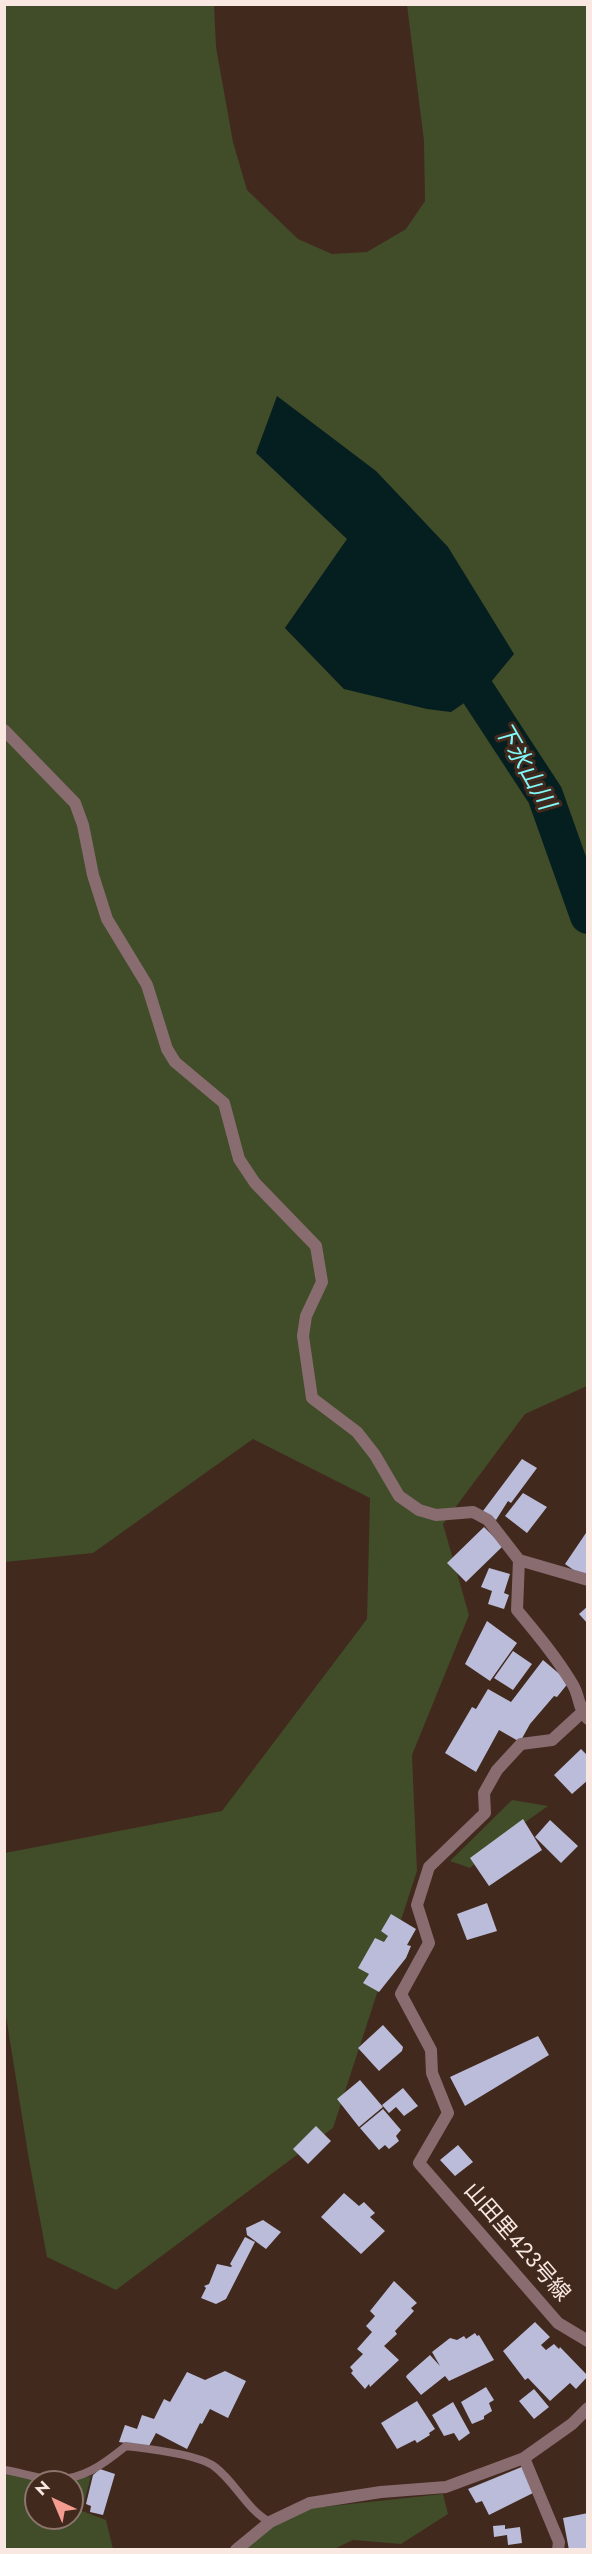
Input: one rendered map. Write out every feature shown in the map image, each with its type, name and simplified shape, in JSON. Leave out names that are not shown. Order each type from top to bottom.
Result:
[{"type":"street","points":[[4,730],[75,803],[83,825],[93,875],[107,919],[147,985],[167,1049],[175,1062],[224,1103],[239,1159],[255,1183],[316,1246],[322,1282],[306,1316],[303,1336],[312,1398],[357,1432],[375,1455],[399,1496],[419,1510],[436,1515],[473,1512],[488,1520],[519,1560],[588,1580]]},
{"type":"street","points":[[519,1560],[517,1610],[550,1650],[575,1688],[585,1713]]},
{"type":"street","name":"山田里４２３号線","points":[[585,1713],[552,1740],[520,1744],[497,1770],[484,1792],[485,1813],[429,1867],[417,1905],[429,1943],[401,1994],[431,2050],[432,2073],[448,2113],[419,2163],[558,2323],[588,2341]]},
{"type":"street","points":[[236,2550],[270,2522],[310,2503],[381,2492],[447,2487],[524,2458],[572,2424],[588,2408]]},
{"type":"street","points":[[524,2458],[559,2542],[558,2550]]},
{"type":"lane","points":[[4,2470],[52,2479],[79,2476],[107,2461],[126,2446],[185,2456],[214,2466],[237,2489],[258,2516],[270,2522]]},
{"type":"green space","points":[[5,5],[214,5],[216,47],[233,142],[247,190],[298,239],[332,254],[367,252],[406,229],[425,201],[424,141],[407,5],[587,5],[587,1386],[525,1414],[443,1524],[469,1615],[412,1755],[417,1871],[333,2128],[116,2290],[47,2257],[5,2010],[5,1853],[222,1811],[367,1619],[370,1498],[253,1439],[93,1553],[5,1562]],"holes":[[[348,539],[344,689],[285,628]]]},
{"type":"green space","points":[[512,1800],[548,1806],[510,1833],[470,1868],[450,1861]]},
{"type":"green space","points":[[4,2473],[24,2477],[24,2530],[84,2530],[84,2512],[106,2520],[113,2549],[5,2549]]},
{"type":"green space","points":[[91,2476],[84,2503],[84,2477]]},
{"type":"green space","points":[[443,2494],[448,2514],[401,2544],[353,2540],[334,2549],[242,2550],[270,2522],[313,2508]]},
{"type":"water","points":[[277,396],[376,471],[448,547],[514,654],[486,688],[451,712],[427,709],[344,689],[285,628],[347,539],[256,453]]},
{"type":"building","points":[[522,1459],[537,1468],[511,1503],[508,1501],[496,1520],[483,1511]]},
{"type":"building","points":[[523,1493],[547,1507],[527,1533],[505,1516]]},
{"type":"building","points":[[484,1527],[503,1546],[466,1582],[447,1563]]},
{"type":"building","points":[[588,1530],[588,1576],[578,1573],[565,1564]]},
{"type":"building","points":[[489,1568],[510,1574],[504,1593],[509,1595],[504,1609],[488,1604],[492,1591],[481,1587]]},
{"type":"building","points":[[588,1606],[588,1624],[579,1614]]},
{"type":"building","points":[[487,1621],[517,1643],[490,1681],[465,1664]]},
{"type":"building","points":[[513,1651],[532,1664],[513,1690],[494,1678]]},
{"type":"building","points":[[543,1660],[569,1682],[530,1724],[520,1742],[499,1730],[476,1772],[445,1753],[472,1707],[476,1709],[488,1689],[511,1702]]},
{"type":"building","points":[[581,1749],[588,1756],[588,1780],[572,1794],[554,1775]]},
{"type":"building","points":[[523,1819],[542,1850],[489,1886],[470,1858]]},
{"type":"building","points":[[550,1820],[578,1846],[561,1863],[535,1837]]},
{"type":"building","points":[[487,1903],[497,1931],[467,1940],[457,1914]]},
{"type":"building","points":[[391,1914],[416,1929],[407,1945],[411,1946],[406,1958],[379,1992],[363,1983],[369,1974],[358,1968],[375,1938],[384,1942],[388,1936],[381,1931]]},
{"type":"building","points":[[383,2025],[403,2047],[402,2051],[379,2071],[358,2048]]},
{"type":"building","points":[[538,2036],[549,2055],[465,2106],[450,2077]]},
{"type":"building","points":[[360,2080],[383,2107],[359,2127],[337,2099]]},
{"type":"building","points":[[403,2088],[418,2106],[404,2116],[396,2107],[389,2113],[382,2105]]},
{"type":"building","points":[[383,2109],[401,2130],[396,2136],[399,2141],[389,2149],[385,2145],[379,2150],[360,2128]]},
{"type":"building","points":[[316,2126],[331,2141],[308,2164],[293,2149]]},
{"type":"building","points":[[458,2145],[473,2162],[455,2176],[440,2160]]},
{"type":"building","points":[[344,2193],[359,2206],[364,2202],[375,2213],[370,2217],[385,2231],[361,2254],[321,2217]]},
{"type":"building","points":[[263,2220],[281,2232],[266,2249],[247,2235],[246,2228]]},
{"type":"building","points":[[245,2237],[255,2242],[226,2299],[216,2304],[201,2298],[206,2288],[204,2286],[209,2284],[217,2264],[231,2267],[230,2264]]},
{"type":"building","points":[[394,2281],[417,2303],[411,2308],[414,2311],[395,2331],[397,2334],[384,2346],[399,2360],[365,2389],[351,2373],[353,2371],[350,2367],[363,2354],[357,2349],[372,2332],[366,2326],[375,2316],[370,2311]]},
{"type":"building","points":[[535,2322],[550,2337],[541,2345],[546,2350],[554,2344],[559,2349],[560,2347],[588,2376],[576,2389],[570,2383],[550,2401],[528,2378],[525,2380],[503,2351]]},
{"type":"building","points":[[475,2333],[479,2335],[494,2360],[449,2381],[445,2376],[421,2395],[406,2377],[407,2375],[430,2355],[440,2366],[432,2352],[450,2338],[457,2340],[464,2336],[466,2339]]},
{"type":"building","points":[[225,2371],[246,2381],[228,2418],[210,2409],[187,2449],[156,2433],[149,2446],[119,2442],[125,2425],[137,2429],[142,2415],[154,2419],[164,2399],[170,2402],[187,2372],[205,2380]]},
{"type":"building","points":[[486,2387],[494,2400],[489,2403],[492,2411],[484,2416],[484,2419],[472,2424],[461,2402]]},
{"type":"building","points":[[534,2389],[549,2407],[534,2419],[519,2401]]},
{"type":"building","points":[[417,2401],[435,2429],[417,2443],[415,2440],[397,2449],[381,2423]]},
{"type":"building","points":[[453,2402],[470,2433],[459,2441],[454,2433],[444,2436],[432,2415]]},
{"type":"building","points":[[524,2466],[533,2493],[489,2515],[482,2501],[476,2503],[468,2489]]},
{"type":"building","points":[[100,2469],[115,2474],[103,2515],[90,2512],[91,2506],[86,2504],[93,2475]]},
{"type":"building","points":[[588,2513],[588,2550],[569,2550],[563,2518]]},
{"type":"building","points":[[505,2525],[505,2529],[520,2527],[522,2543],[508,2545],[507,2535],[494,2537],[493,2526]]},
{"type":"waterway","name":"下氷山川","points":[[456,659],[545,795],[588,916]]}]
